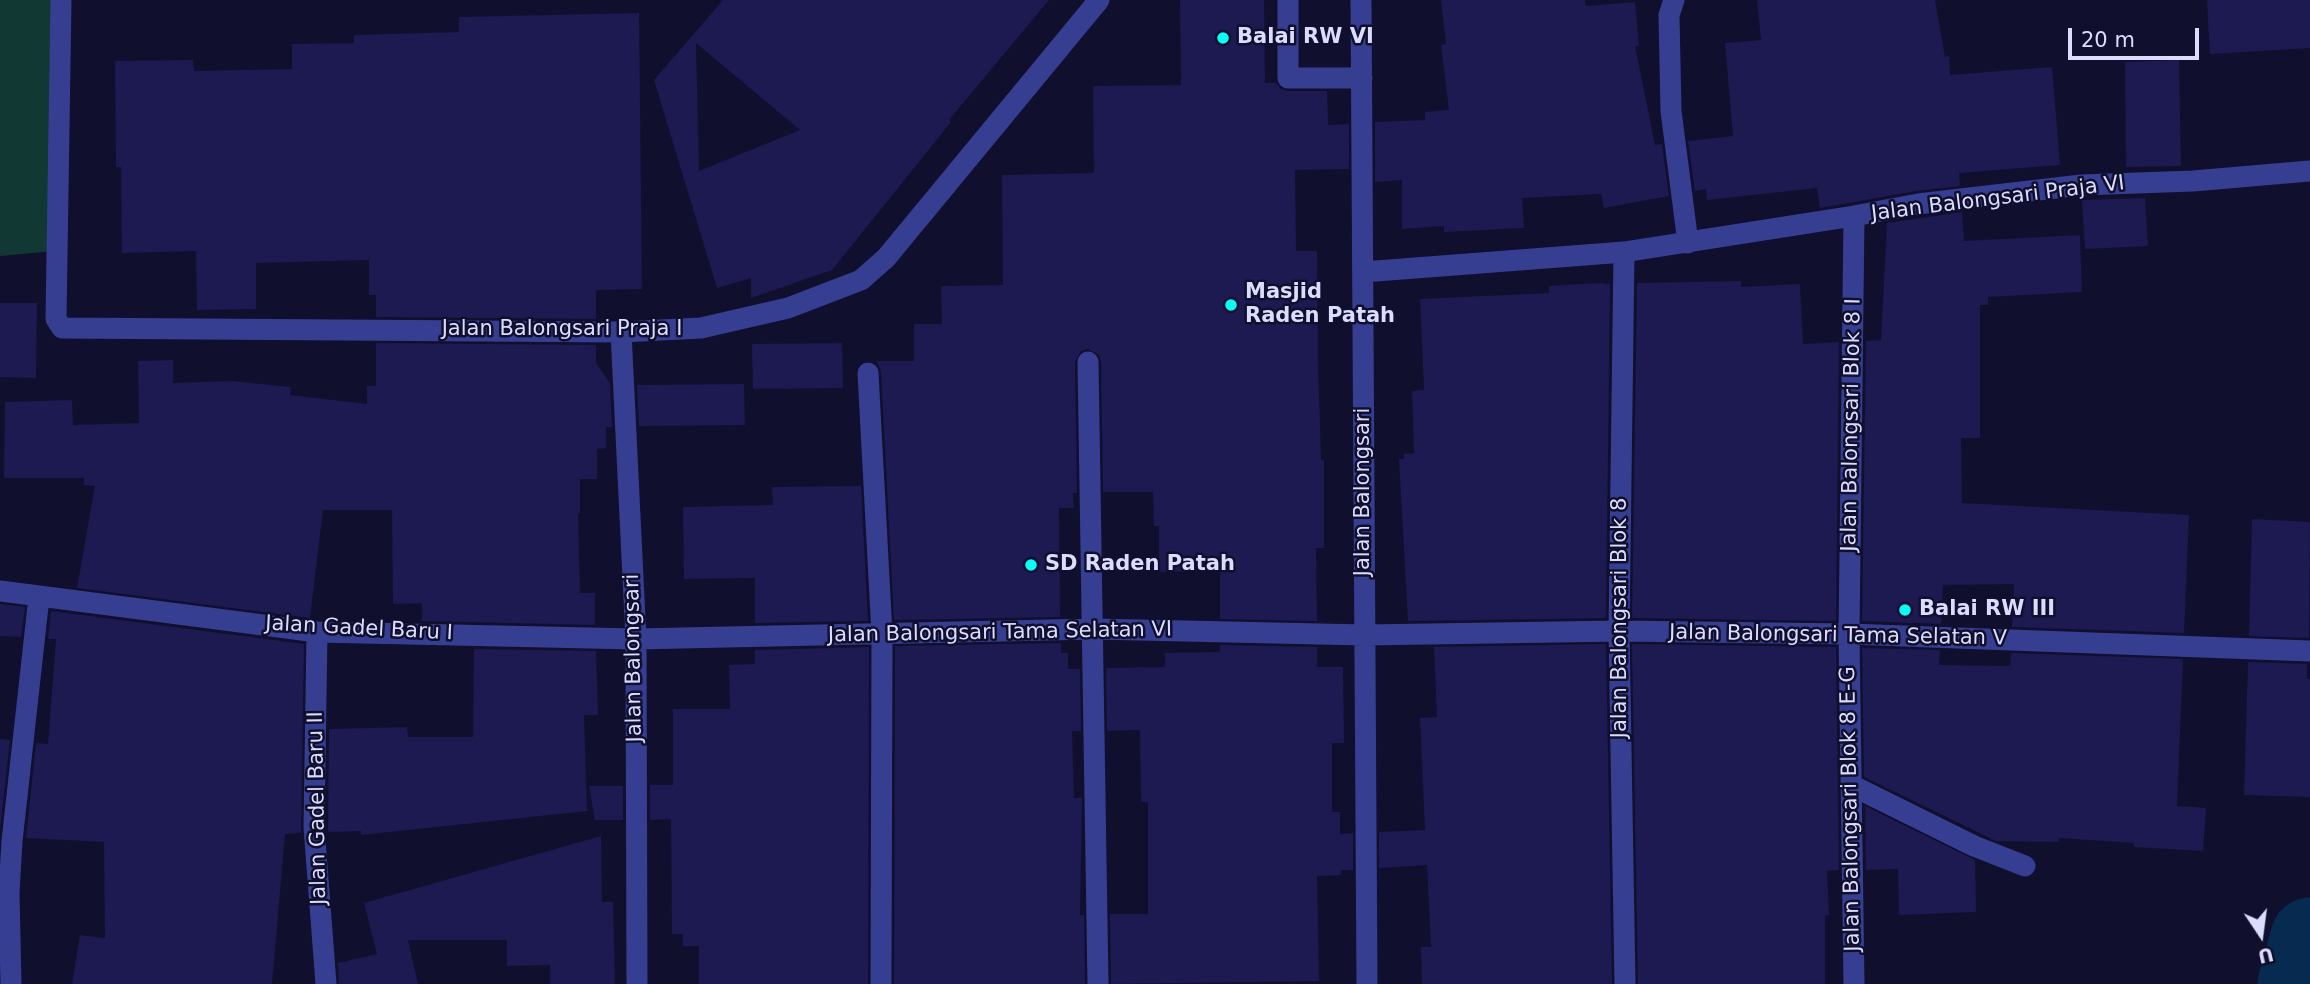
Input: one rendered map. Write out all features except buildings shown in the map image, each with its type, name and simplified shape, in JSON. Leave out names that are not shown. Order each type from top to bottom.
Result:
[{"type":"street","name":"Jalan Balongsari Praja I","points":[[61,0],[56,319],[62,328],[621,332],[701,328],[788,308],[861,280],[886,257],[1100,0]]},
{"type":"street","points":[[1288,0],[1288,78],[1362,78]]},
{"type":"street","name":"Jalan Balongsari","points":[[1361,0],[1367,984]]},
{"type":"street","points":[[1674,0],[1669,15],[1671,111],[1688,243]]},
{"type":"street","name":"Jalan Balongsari Praja VI","points":[[1363,272],[1624,252],[1918,204],[2081,185],[2193,181],[2310,171]]},
{"type":"street","name":"Jalan Balongsari Blok 8 I","points":[[1849,634],[1854,216]]},
{"type":"street","name":"Jalan Balongsari Blok 8","points":[[1624,252],[1619,631],[1625,984]]},
{"type":"street","name":"Jalan Balongsari","points":[[621,332],[636,639],[636,984]]},
{"type":"street","points":[[1088,362],[1098,984]]},
{"type":"street","points":[[868,373],[882,634],[881,984]]},
{"type":"street","name":"Jalan Gadel Baru I","points":[[0,590],[317,632],[636,639]]},
{"type":"street","points":[[11,984],[9,893],[12,841],[39,597]]},
{"type":"street","name":"Jalan Balongsari Tama Selatan VI","points":[[636,639],[1094,629],[1365,635]]},
{"type":"street","name":"Jalan Balongsari Tama Selatan V","points":[[1365,635],[1619,631],[1849,634],[2310,650]]},
{"type":"street","name":"Jalan Gadel Baru II","points":[[317,632],[314,827],[326,984]]},
{"type":"street","name":"Jalan Balongsari Blok 8 E-G","points":[[1849,634],[1854,984]]},
{"type":"street","points":[[1851,785],[1974,846],[2025,866]]},
{"type":"green space","points":[[0,0],[56,0],[65,250],[0,256]]},
{"type":"waterway","points":[[2297,984],[2310,937]]},
{"type":"place","name":"Balai RW VI","points":[[1223,38]]},
{"type":"place","name":"Masjid Raden Patah","points":[[1231,305]]},
{"type":"place","name":"SD Raden Patah","points":[[1031,565]]},
{"type":"place","name":"Balai RW III","points":[[1905,610]]}]
